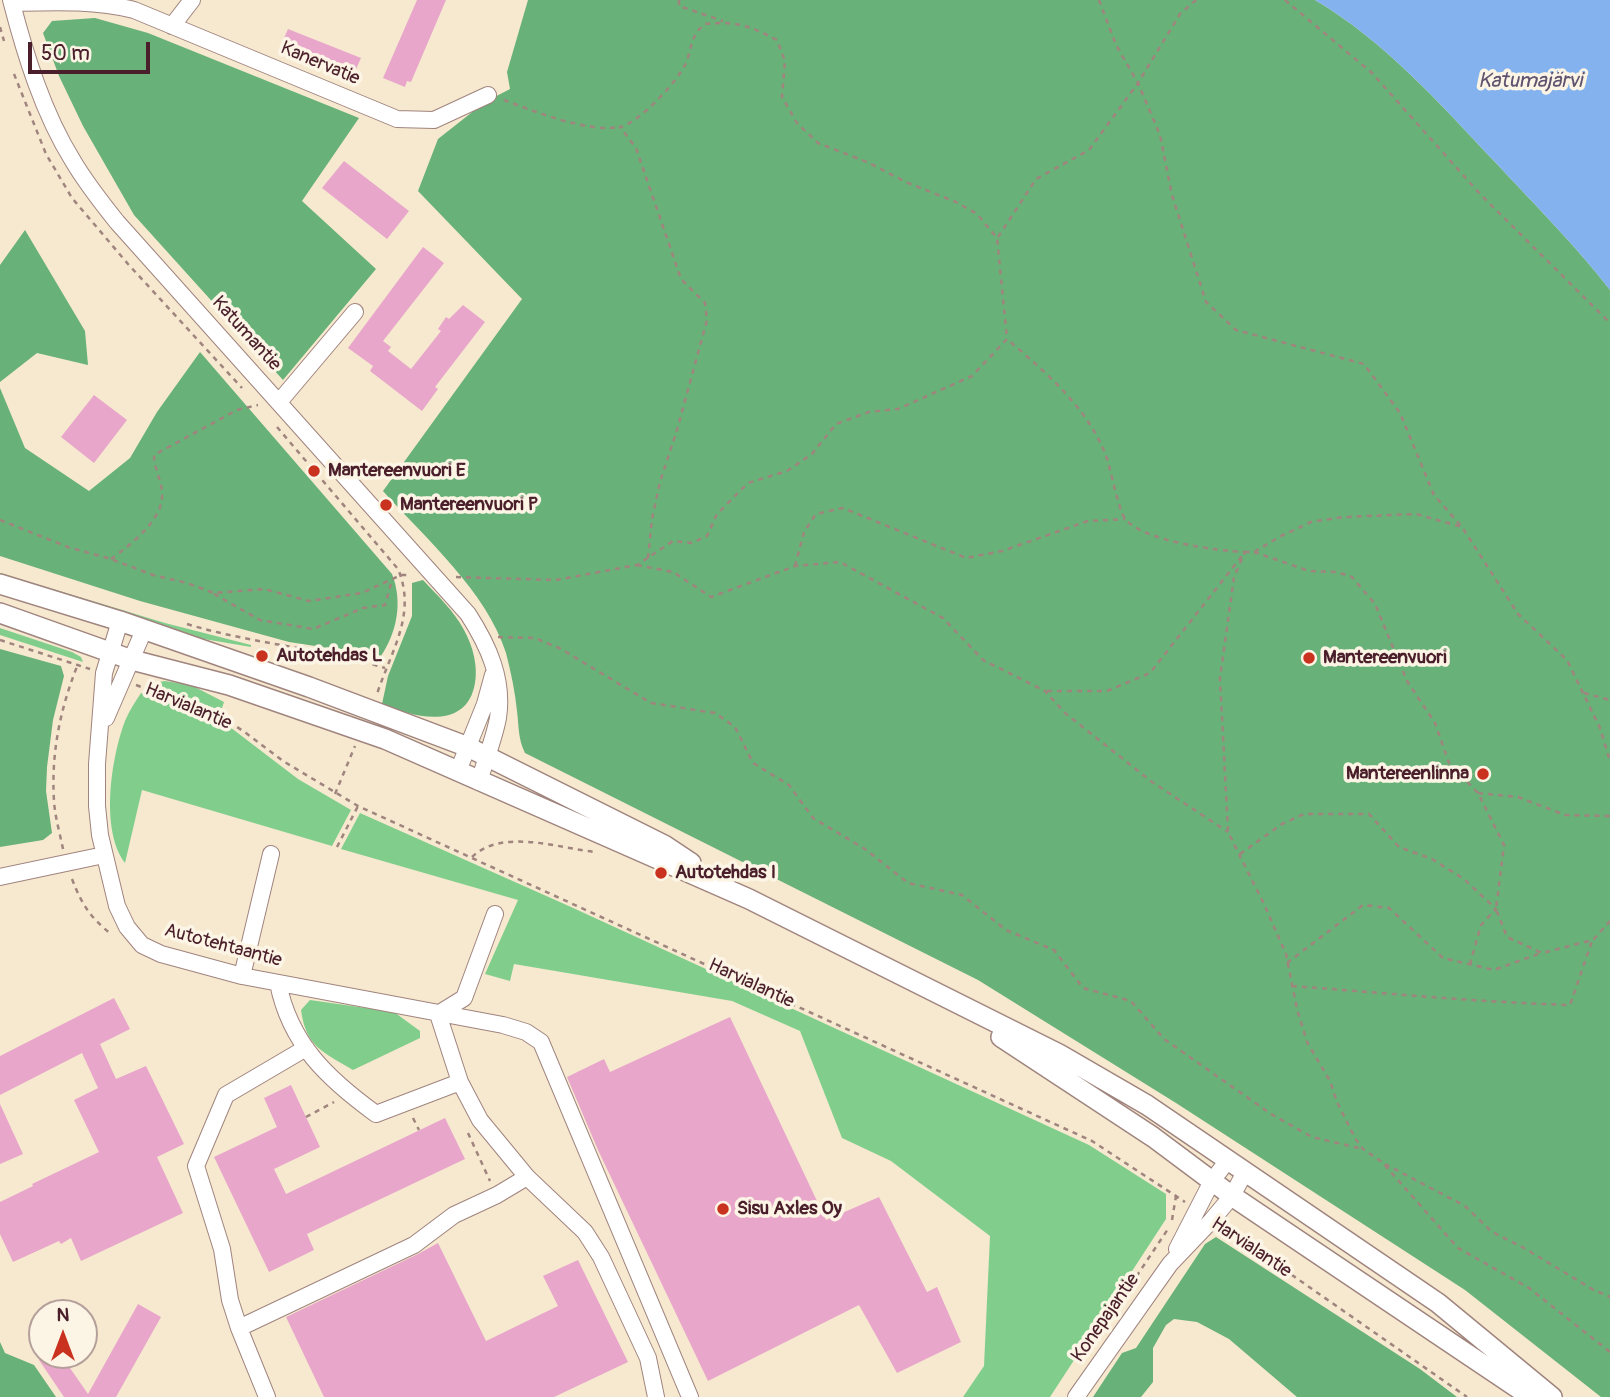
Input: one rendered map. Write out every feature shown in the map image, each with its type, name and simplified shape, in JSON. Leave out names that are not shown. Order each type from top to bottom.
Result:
[{"type":"main road","name":"Harvialantie","points":[[0,584],[120,621],[309,687],[468,747],[664,845],[748,899]]},
{"type":"main road","name":"Harvialantie","points":[[0,613],[110,653],[229,685],[385,739],[748,899],[1059,1054],[1146,1105],[1438,1303],[1552,1397]]},
{"type":"main road","name":"Harvialantie","points":[[933,991],[1132,1123],[1231,1196],[1531,1397]]},
{"type":"street","points":[[172,26],[192,0]]},
{"type":"street","name":"Kanervatie","points":[[11,1],[111,3],[397,119],[434,120],[488,95]]},
{"type":"street","name":"Katumantie","points":[[11,1],[37,85],[53,122],[79,170],[117,222],[468,614],[487,644],[499,692],[498,718],[479,782]]},
{"type":"street","points":[[279,401],[355,313]]},
{"type":"street","name":"Autotehtaantie","points":[[120,621],[104,673],[97,764],[97,806],[104,855],[117,906],[127,927],[142,945],[161,954],[242,976],[526,1032],[541,1042],[690,1397]]},
{"type":"street","name":"Autotehtaantie","points":[[101,730],[144,630]]},
{"type":"street","points":[[458,771],[485,704],[494,670]]},
{"type":"street","points":[[242,976],[271,854]]},
{"type":"street","points":[[0,877],[104,855]]},
{"type":"street","points":[[495,914],[464,998],[438,1014],[460,1082],[480,1120],[527,1177],[584,1232],[601,1256],[648,1358],[656,1397]]},
{"type":"street","points":[[278,983],[283,1008],[319,1067],[376,1114],[460,1082]]},
{"type":"street","points":[[267,1397],[230,1300],[222,1249],[196,1166],[226,1095],[306,1048]]},
{"type":"street","name":"Konepajantie","points":[[1170,1264],[1212,1181],[1228,1160]]},
{"type":"street","name":"Konepajantie","points":[[1076,1397],[1170,1264],[1211,1222],[1245,1172]]},
{"type":"street","points":[[239,1328],[414,1245],[454,1216],[527,1177]]},
{"type":"path","points":[[680,0],[680,6],[726,22],[751,26],[777,40],[785,61],[782,97],[797,123],[818,144],[866,162],[977,214],[997,239],[1007,340],[1058,383],[1083,412],[1104,452],[1125,519]]},
{"type":"path","points":[[1098,0],[1116,46],[1138,83],[1160,135],[1172,195],[1206,302],[1236,330],[1364,365],[1400,413],[1434,495],[1462,527],[1518,614],[1567,660],[1600,728],[1610,761]]},
{"type":"path","points":[[997,239],[1036,179],[1089,150],[1138,83],[1180,14],[1196,0]]},
{"type":"path","points":[[1285,0],[1372,74],[1480,194],[1610,323]]},
{"type":"path","points":[[488,95],[570,122],[609,129],[625,126],[652,107],[685,65],[693,35],[704,24],[726,22]]},
{"type":"path","points":[[0,27],[5,46]]},
{"type":"path","points":[[13,69],[20,93],[46,154],[72,198],[128,264],[248,395]]},
{"type":"path","points":[[620,127],[636,148],[681,279],[705,303],[707,320],[660,482],[652,519],[648,558]]},
{"type":"path","points":[[637,565],[673,541],[692,543],[707,536],[716,514],[748,483],[787,471],[812,454],[836,424],[869,412],[898,409],[972,376],[1007,340]]},
{"type":"path","points":[[111,559],[139,538],[162,504],[154,455],[237,410],[258,405]]},
{"type":"path","points":[[274,423],[398,569],[406,586],[406,611],[374,702]]},
{"type":"path","points":[[795,566],[804,532],[816,514],[843,508],[966,558],[1002,551],[1088,521],[1125,519],[1145,532],[1210,550],[1254,552],[1309,571],[1337,572],[1352,577],[1375,604],[1407,681],[1435,723],[1449,763],[1478,793],[1504,845],[1496,909],[1481,925],[1470,964]]},
{"type":"path","points":[[1254,552],[1311,522],[1344,517],[1416,514],[1462,527]]},
{"type":"path","points":[[0,520],[68,547],[214,593],[260,620],[313,629],[363,608],[385,605],[392,580]]},
{"type":"path","points":[[1045,691],[1107,691],[1150,673],[1245,552]]},
{"type":"path","points":[[1245,552],[1234,577],[1220,678],[1228,832],[1265,904],[1287,963],[1307,1042],[1331,1081],[1354,1138],[1363,1149],[1382,1162],[1465,1206],[1492,1232],[1610,1297]]},
{"type":"path","points":[[456,577],[556,580],[637,565],[673,572],[711,597],[795,566],[840,562],[943,618],[983,660],[1045,691],[1065,713],[1152,782],[1228,832]]},
{"type":"path","points":[[214,593],[264,589],[309,601],[362,593],[401,575]]},
{"type":"path","points":[[180,622],[352,658],[385,668]]},
{"type":"path","points":[[480,634],[536,638],[561,649],[650,703],[715,713],[735,727],[753,763],[789,785],[813,818],[865,849],[908,883],[962,895],[1006,930],[1054,950],[1083,988],[1131,1001],[1164,1039],[1271,1114],[1312,1137],[1363,1149]]},
{"type":"path","points":[[0,640],[104,673]]},
{"type":"path","points":[[264,649],[267,642]]},
{"type":"path","points":[[78,664],[65,697],[54,750],[54,803],[65,863],[81,901],[92,918],[119,941],[142,945]]},
{"type":"path","name":"Harvialantie","points":[[123,680],[222,717],[283,761],[358,806],[1092,1141],[1196,1211]]},
{"type":"path","points":[[1584,693],[1610,700]]},
{"type":"path","points":[[335,794],[358,740]]},
{"type":"path","points":[[1478,793],[1518,797],[1565,815],[1610,816]]},
{"type":"path","points":[[337,847],[358,806]]},
{"type":"path","points":[[1240,855],[1282,824],[1304,814],[1369,814],[1399,847],[1432,859],[1464,879],[1496,909],[1507,937],[1542,953]]},
{"type":"path","points":[[472,858],[477,852],[493,845],[511,842],[601,853]]},
{"type":"path","points":[[1287,963],[1363,905],[1389,908],[1443,958],[1494,971],[1542,953],[1593,940]]},
{"type":"path","points":[[1292,986],[1399,993],[1475,1002],[1570,1005],[1593,940],[1610,921]]},
{"type":"path","points":[[306,1117],[349,1094]]},
{"type":"path","points":[[412,1115],[419,1130]]},
{"type":"path","points":[[465,1126],[497,1195]]},
{"type":"path","points":[[1382,1162],[1458,1248],[1529,1288],[1610,1352]]},
{"type":"path","points":[[1087,1351],[1171,1224],[1176,1196]]},
{"type":"path","name":"Harvialantie","points":[[1211,1222],[1222,1226],[1467,1397]]},
{"type":"green space","points":[[528,0],[1315,0],[1365,35],[1411,75],[1554,225],[1610,290],[1610,1397],[1601,1397],[1465,1290],[1176,1103],[978,980],[525,753],[520,738],[510,667],[497,630],[470,587],[383,491],[522,299],[418,191],[438,139],[485,102],[510,89],[507,72]]},
{"type":"green space","points":[[95,18],[148,33],[359,118],[302,201],[376,269],[283,380],[134,215],[83,126],[59,76],[43,33],[52,21]]},
{"type":"green space","points":[[25,230],[85,331],[88,365],[37,353],[0,382],[0,265]]},
{"type":"green space","points":[[200,352],[392,574],[397,595],[397,616],[387,647],[381,656],[289,642],[140,601],[0,556],[0,388],[25,448],[89,491],[130,458],[157,412]]},
{"type":"green space","points":[[0,573],[251,647],[198,638],[0,578]]},
{"type":"green space","points":[[423,580],[460,623],[470,643],[475,663],[475,683],[470,698],[462,708],[438,717],[409,713],[382,704],[388,676],[412,616],[412,583]]},
{"type":"green space","points":[[0,628],[72,652],[81,657],[83,662],[0,635]]},
{"type":"green space","points":[[0,649],[61,666],[64,676],[53,720],[47,767],[46,791],[52,833],[43,840],[0,847]]},
{"type":"green space","points":[[165,681],[191,685],[224,702],[222,708],[217,709],[152,686],[153,683]]},
{"type":"green space","points":[[141,693],[226,724],[298,779],[351,810],[332,846],[142,790],[125,863],[112,832],[110,794],[120,736],[130,710]]},
{"type":"green space","points":[[360,813],[1089,1145],[1166,1194],[1166,1219],[1050,1397],[963,1397],[984,1366],[990,1236],[891,1161],[842,1138],[800,1031],[732,1001],[514,964],[510,981],[485,974],[518,900],[341,849]]},
{"type":"green space","points":[[310,1000],[394,1012],[420,1031],[420,1038],[353,1070],[325,1053],[307,1032],[301,1010]]},
{"type":"green space","points":[[1216,1237],[1420,1369],[1457,1397],[1297,1397],[1229,1339],[1197,1322],[1174,1319],[1166,1325],[1153,1348],[1153,1382],[1141,1397],[1093,1397],[1122,1353],[1136,1348],[1205,1244]]},
{"type":"green space","points":[[0,1342],[5,1353],[28,1363],[28,1369],[37,1369],[56,1397],[0,1397]]},
{"type":"water","name":"Katumajärvi","points":[[1315,0],[1610,0],[1610,290],[1554,225],[1411,75],[1365,35]]},
{"type":"building","points":[[417,0],[446,0],[411,82],[407,81],[405,87],[383,78]]},
{"type":"building","points":[[288,29],[361,58],[353,76],[344,73],[342,77],[293,56],[295,52],[281,45]]},
{"type":"building","points":[[344,161],[409,211],[387,239],[322,188]]},
{"type":"building","points":[[423,247],[444,263],[383,341],[391,347],[388,351],[411,369],[441,331],[438,329],[446,317],[449,319],[463,305],[485,322],[435,387],[438,389],[422,411],[370,371],[373,366],[348,348]]},
{"type":"building","points":[[94,395],[127,420],[94,463],[61,437]]},
{"type":"building","points":[[114,998],[130,1029],[100,1044],[116,1079],[146,1066],[184,1144],[157,1157],[183,1213],[81,1261],[71,1238],[13,1262],[0,1234],[0,1202],[99,1152],[74,1100],[98,1088],[82,1053],[0,1095],[0,1056]]},
{"type":"building","name":"Sisu Axles Oy","points":[[730,1017],[826,1220],[879,1197],[927,1292],[937,1287],[961,1342],[897,1373],[859,1305],[708,1381],[598,1150],[567,1077],[604,1059],[610,1072]]},
{"type":"building","points":[[291,1085],[320,1147],[274,1169],[286,1194],[445,1118],[465,1159],[307,1234],[314,1250],[269,1272],[214,1157],[277,1127],[264,1098]]},
{"type":"building","points":[[0,1104],[23,1154],[0,1164]]},
{"type":"building","points":[[438,1243],[486,1341],[558,1306],[543,1276],[578,1260],[628,1362],[554,1397],[324,1397],[286,1317]]},
{"type":"building","points":[[138,1304],[161,1317],[116,1397],[64,1397],[45,1369],[71,1369],[88,1394]]},
{"type":"place","name":"Mantereenvuori E","points":[[314,471]]},
{"type":"place","name":"Mantereenvuori P","points":[[386,505]]},
{"type":"place","name":"Autotehdas L","points":[[262,656]]},
{"type":"place","name":"Mantereenvuori","points":[[1309,658]]},
{"type":"place","name":"Mantereenlinna","points":[[1483,774]]},
{"type":"place","name":"Autotehdas I","points":[[661,873]]},
{"type":"place","name":"Sisu Axles Oy","points":[[723,1209]]}]
